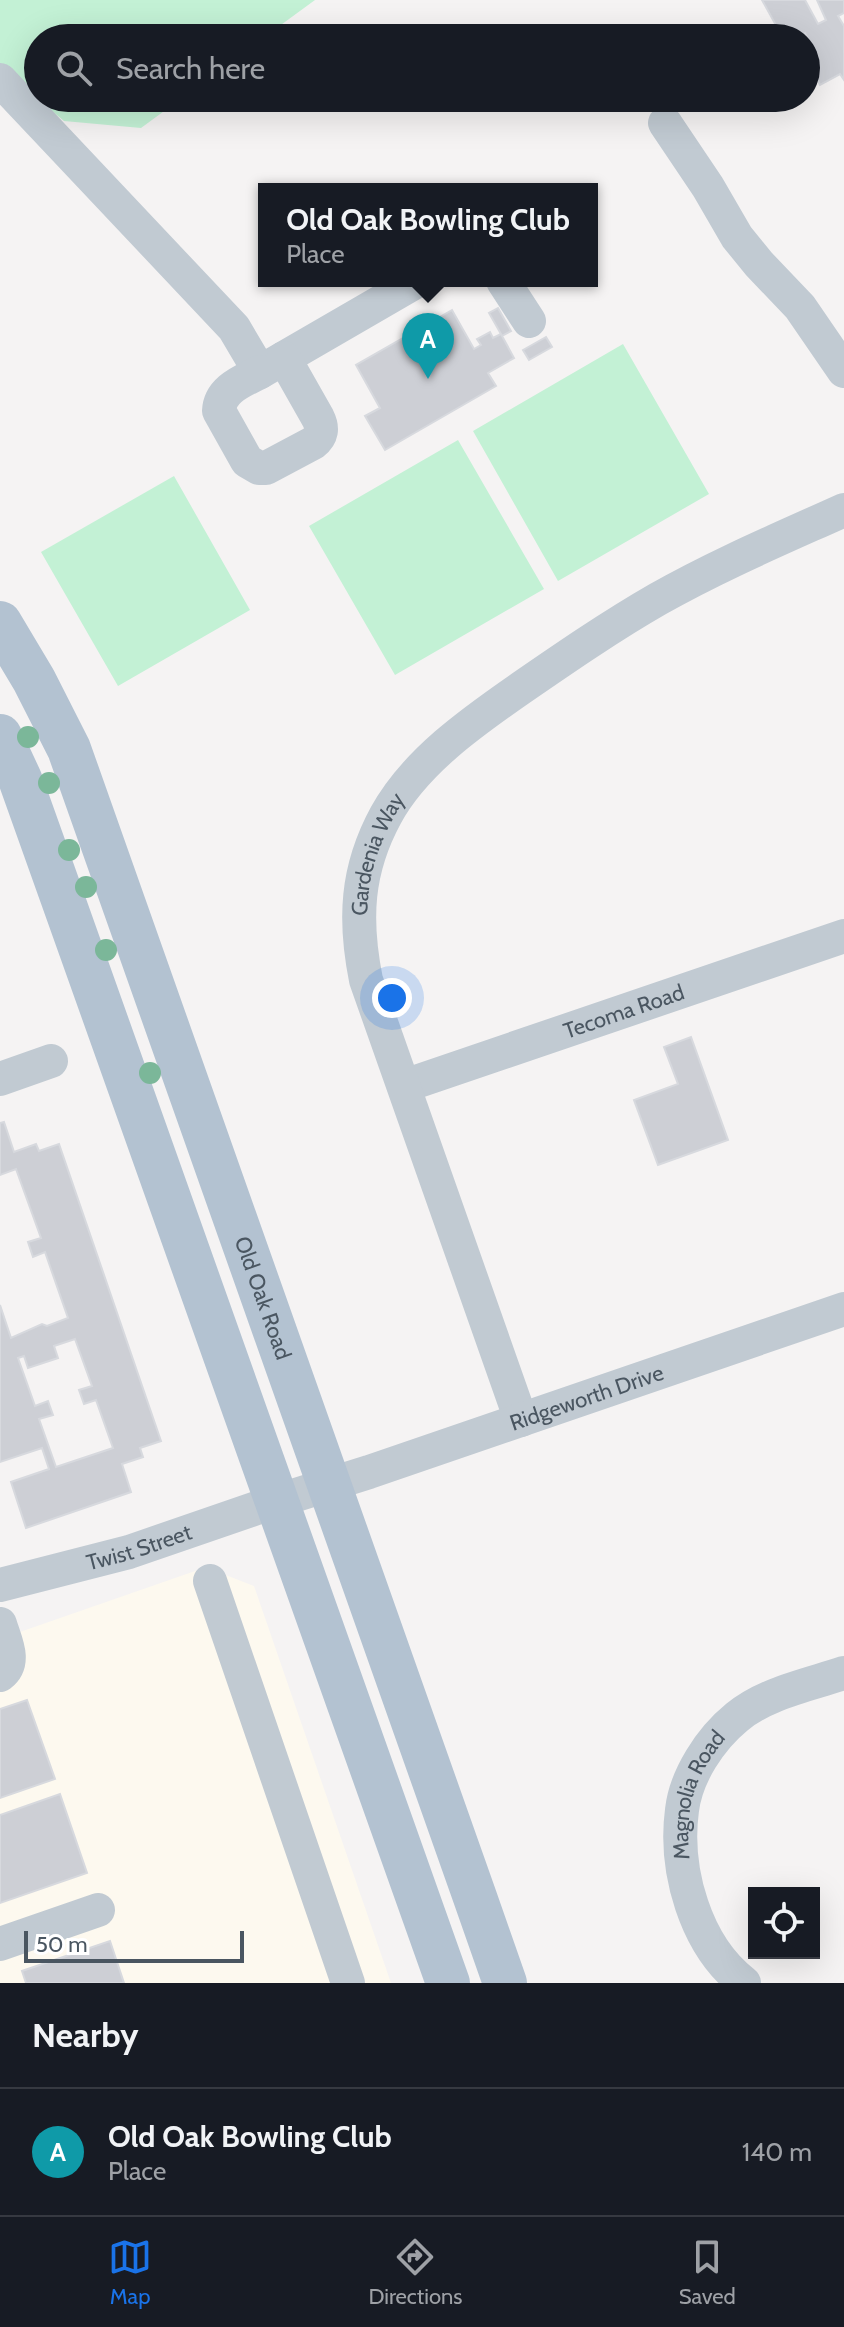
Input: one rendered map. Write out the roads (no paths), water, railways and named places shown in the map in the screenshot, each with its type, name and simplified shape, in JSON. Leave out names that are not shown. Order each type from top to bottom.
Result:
[{"type":"main road","name":"Old Oak Road","points":[[0,623],[34,680],[69,749],[505,1983]]},
{"type":"main road","points":[[0,736],[20,779],[448,1983]]},
{"type":"street","points":[[0,80],[24,105]]},
{"type":"street","points":[[30,112],[272,365],[407,287]]},
{"type":"street","points":[[665,123],[737,237],[840,356]]},
{"type":"street","points":[[507,287],[529,321]]},
{"type":"street","name":"Gardenia Way","points":[[521,1420],[366,980],[358,921],[366,862],[387,813],[402,791],[419,771],[479,719],[606,630],[662,597],[844,510]]},
{"type":"street","name":"Tecoma Road","points":[[404,1086],[844,936]]},
{"type":"street","points":[[0,1079],[51,1061]]},
{"type":"street","name":"Ridgeworth Drive","points":[[277,1501],[844,1309]]},
{"type":"street","name":"Twist Street","points":[[0,1585],[129,1552],[277,1501]]},
{"type":"street","points":[[210,1581],[348,1983]]},
{"type":"street","points":[[0,1624],[9,1655],[6,1671],[0,1675]]},
{"type":"street","name":"Magnolia Road","points":[[744,1983],[720,1957],[706,1935],[694,1912],[686,1886],[680,1834],[682,1808],[689,1783],[716,1738],[755,1703],[844,1673]]},
{"type":"street","points":[[0,1944],[98,1910]]},
{"type":"place","name":"Old Oak Bowling Club","points":[[428,379]]}]
